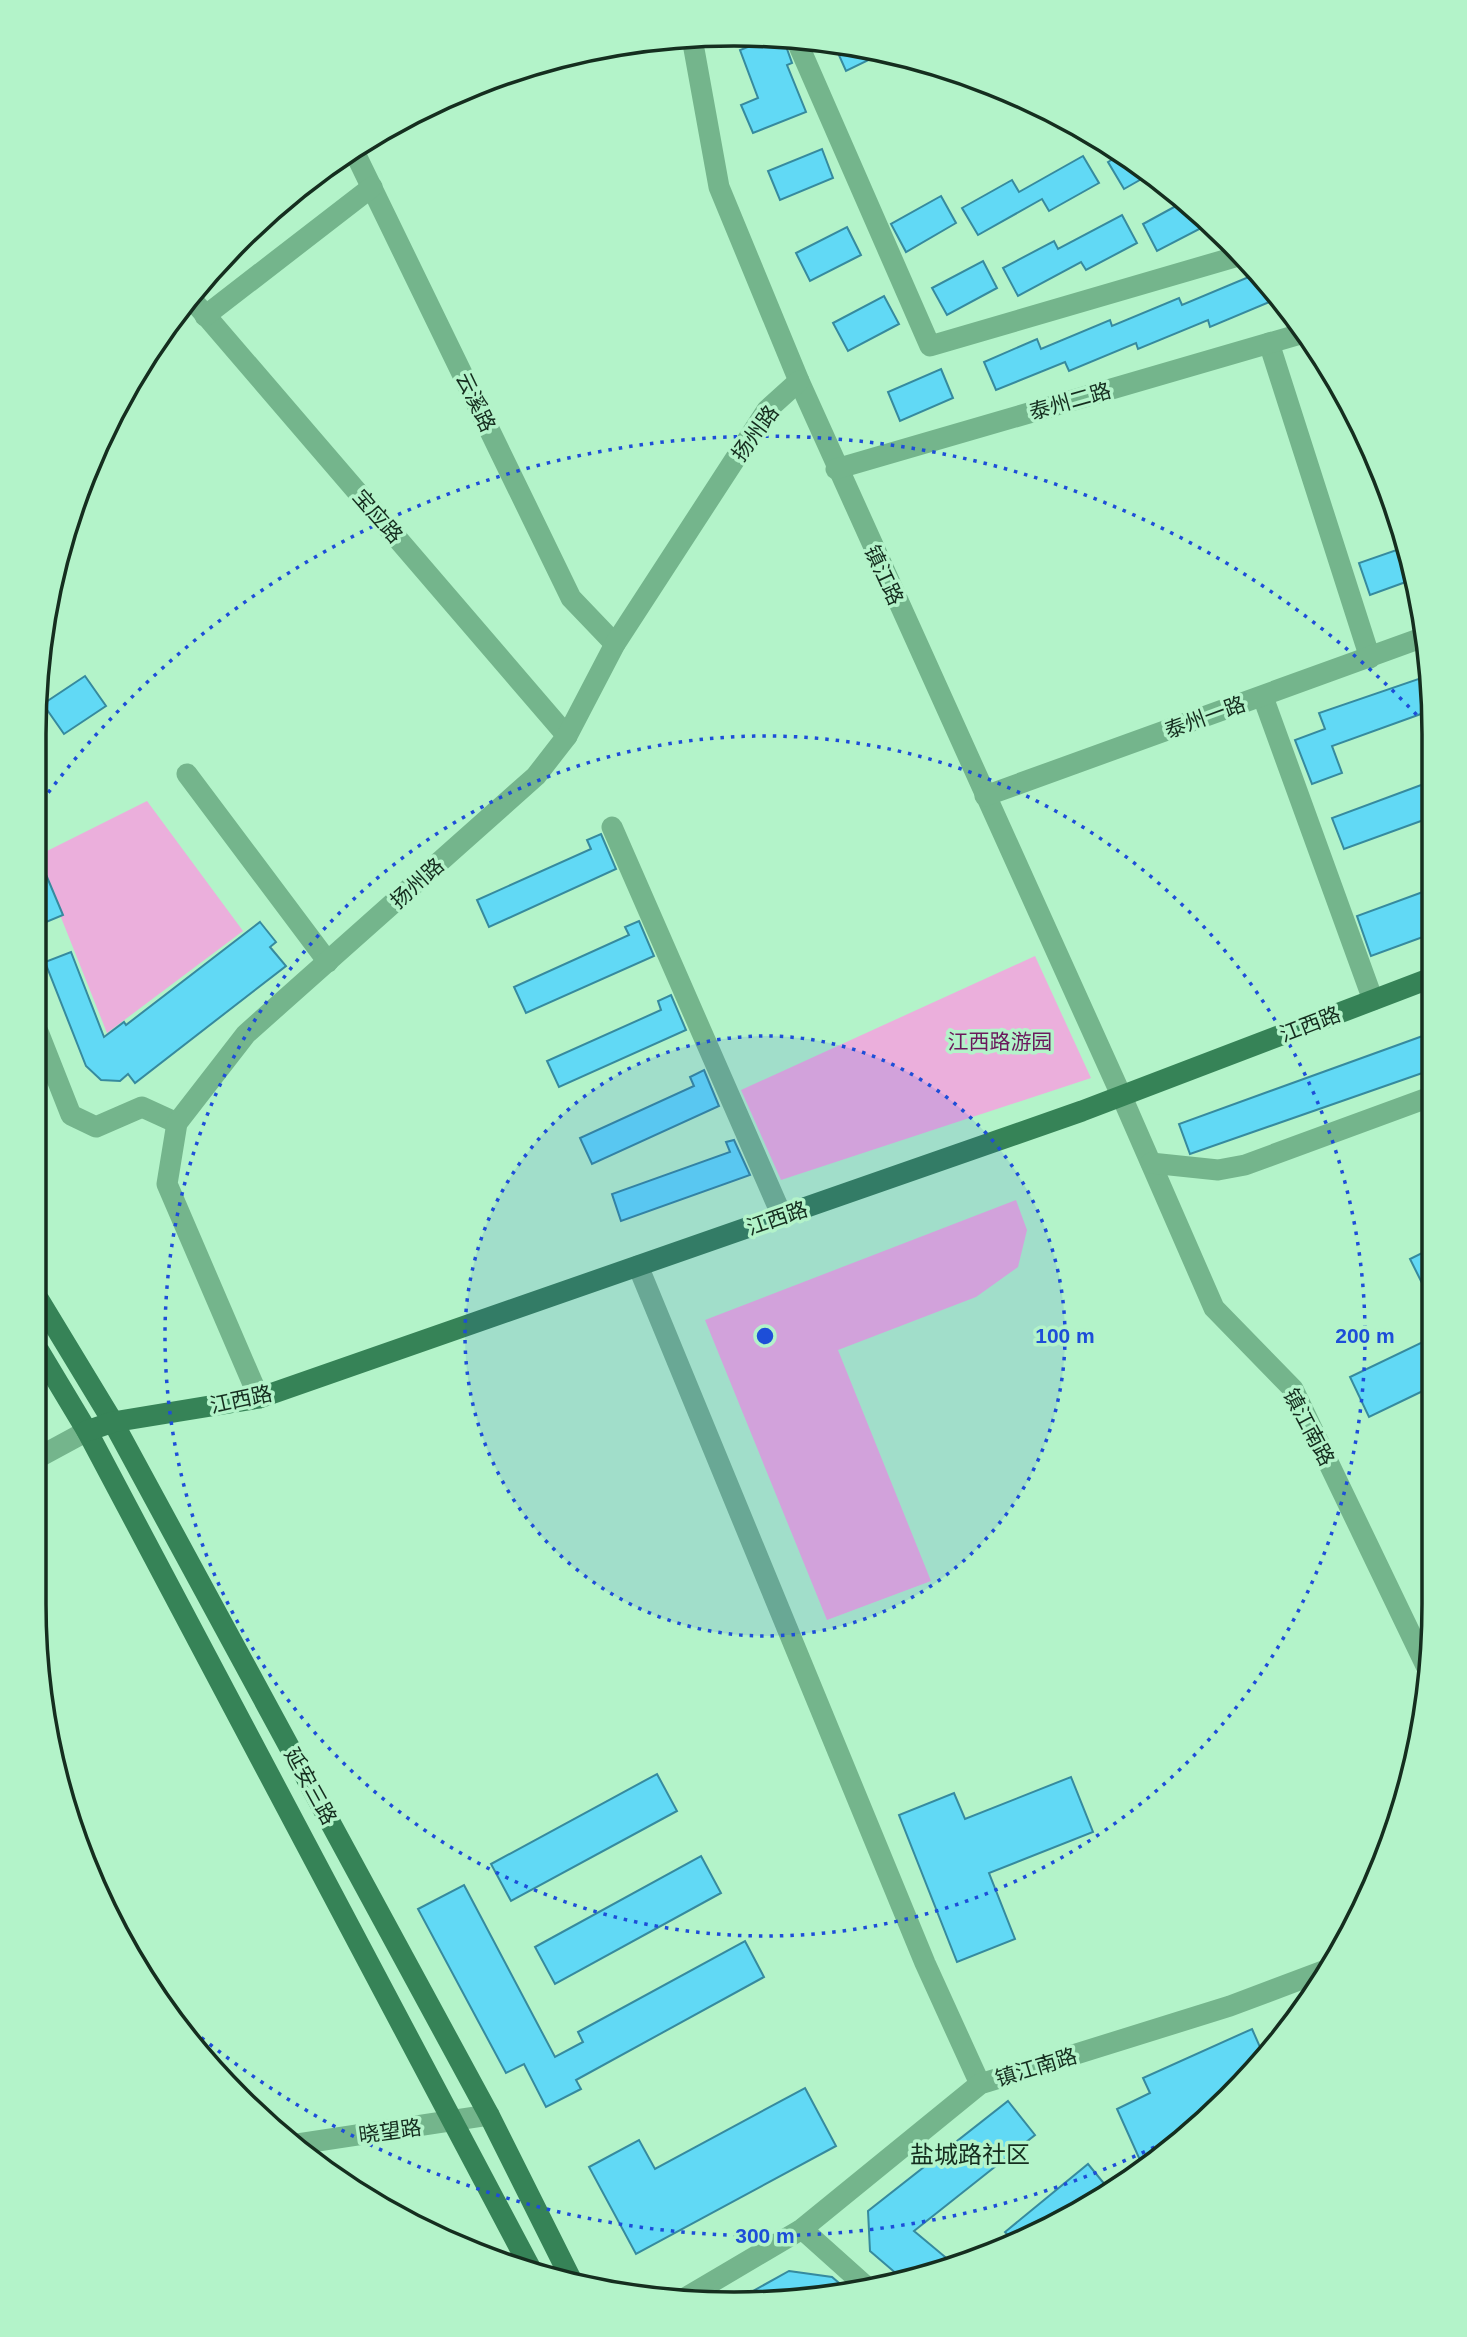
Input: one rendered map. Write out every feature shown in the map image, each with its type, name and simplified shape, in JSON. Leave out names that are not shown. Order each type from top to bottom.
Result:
[{"type":"main road","name":"江西路","points":[[87,1431],[113,1422],[259,1398],[1122,1097],[1422,981]]},
{"type":"main road","name":"延安三路","points":[[46,1312],[113,1422],[489,2115],[567,2271]]},
{"type":"main road","name":"延安三路","points":[[46,1363],[87,1431],[526,2259]]},
{"type":"street","name":"镇江路","points":[[694,47],[719,187],[836,470],[1122,1097]]},
{"type":"street","points":[[800,49],[930,346],[1231,258]]},
{"type":"street","name":"云溪路","points":[[357,157],[571,598],[615,644]]},
{"type":"street","points":[[205,316],[372,187]]},
{"type":"street","name":"宝应路","points":[[196,305],[567,736]]},
{"type":"street","name":"泰州二路","points":[[836,470],[1295,336]]},
{"type":"street","points":[[1269,343],[1370,658]]},
{"type":"street","name":"扬州路","points":[[259,1398],[167,1184],[177,1123],[246,1034],[536,776],[567,736],[615,644],[767,410],[799,381]]},
{"type":"street","name":"泰州一路","points":[[985,796],[1415,640]]},
{"type":"street","points":[[1263,696],[1373,1000]]},
{"type":"street","points":[[187,774],[328,962]]},
{"type":"street","points":[[612,828],[782,1216]]},
{"type":"street","points":[[46,1052],[71,1115],[96,1128],[142,1107],[177,1123]]},
{"type":"street","name":"镇江南路","points":[[1122,1097],[1214,1308],[1293,1389],[1420,1653]]},
{"type":"street","points":[[1151,1163],[1218,1170],[1245,1165],[1422,1100]]},
{"type":"street","points":[[638,1266],[925,1963],[981,2084]]},
{"type":"street","points":[[46,1453],[87,1431]]},
{"type":"street","name":"镇江南路","points":[[698,2290],[802,2229],[981,2084],[1230,2006],[1313,1975]]},
{"type":"street","name":"晓望路","points":[[307,2143],[489,2115]]},
{"type":"street","points":[[802,2229],[859,2280]]},
{"type":"green space","points":[[147,801],[243,931],[107,1033],[46,880],[46,852]]},
{"type":"green space","name":"江西路游园","points":[[1035,956],[1091,1078],[781,1180],[741,1090]]},
{"type":"green space","points":[[1016,1200],[1027,1230],[1018,1267],[976,1297],[838,1350],[931,1581],[827,1620],[705,1320]]},
{"type":"building","points":[[749,46],[787,48],[792,63],[787,65],[806,112],[753,133],[741,105],[758,98],[740,50]]},
{"type":"building","points":[[838,54],[870,59],[846,71]]},
{"type":"building","points":[[822,149],[833,178],[780,200],[768,171]]},
{"type":"building","points":[[1083,156],[1099,183],[1049,211],[1042,199],[978,235],[962,208],[1012,180],[1019,192]]},
{"type":"building","points":[[1113,159],[1141,179],[1124,189],[1108,162]]},
{"type":"building","points":[[941,196],[956,223],[906,252],[891,224]]},
{"type":"building","points":[[1175,206],[1200,229],[1157,251],[1143,224]]},
{"type":"building","points":[[1122,215],[1137,243],[1086,270],[1081,262],[1018,296],[1003,268],[1054,241],[1058,249]]},
{"type":"building","points":[[847,227],[861,255],[810,281],[796,253]]},
{"type":"building","points":[[983,261],[997,288],[947,315],[932,288]]},
{"type":"building","points":[[1248,277],[1269,302],[1210,327],[1208,320],[1138,349],[1136,343],[1069,371],[1065,362],[996,390],[984,362],[1037,339],[1041,349],[1110,320],[1112,326],[1179,298],[1182,305]]},
{"type":"building","points":[[884,296],[899,324],[848,351],[833,323]]},
{"type":"building","points":[[941,369],[953,398],[900,421],[888,392]]},
{"type":"building","points":[[1396,550],[1404,583],[1370,595],[1359,563]]},
{"type":"building","points":[[85,676],[106,706],[64,734],[47,709],[47,702]]},
{"type":"building","points":[[1419,679],[1421,714],[1332,746],[1342,773],[1312,784],[1295,740],[1325,729],[1319,713]]},
{"type":"building","points":[[1422,785],[1422,821],[1344,849],[1332,818]]},
{"type":"building","points":[[601,834],[616,869],[489,927],[477,900],[591,849],[587,840]]},
{"type":"building","points":[[46,875],[63,915],[46,922]]},
{"type":"building","points":[[1422,892],[1422,937],[1371,956],[1357,916]]},
{"type":"building","points":[[639,921],[654,956],[526,1013],[514,987],[629,935],[625,927]]},
{"type":"building","points":[[260,922],[276,942],[270,947],[286,966],[135,1083],[128,1074],[120,1081],[101,1080],[86,1066],[46,962],[71,952],[104,1037],[124,1022],[126,1025]]},
{"type":"building","points":[[671,995],[686,1030],[559,1087],[547,1061],[661,1010],[658,1001]]},
{"type":"building","points":[[1422,1036],[1422,1073],[1190,1154],[1179,1124]]},
{"type":"building","points":[[704,1070],[719,1106],[592,1164],[580,1138],[694,1086],[690,1077]]},
{"type":"building","points":[[734,1140],[750,1175],[621,1221],[612,1194],[730,1152],[726,1142]]},
{"type":"building","points":[[1422,1253],[1422,1283],[1410,1259]]},
{"type":"building","points":[[1422,1342],[1422,1391],[1369,1417],[1350,1377]]},
{"type":"building","points":[[657,1774],[677,1811],[511,1901],[491,1864]]},
{"type":"building","points":[[1071,1777],[1093,1832],[989,1873],[1015,1939],[957,1962],[899,1815],[954,1793],[965,1819]]},
{"type":"building","points":[[701,1856],[721,1893],[555,1984],[535,1947]]},
{"type":"building","points":[[464,1885],[555,2057],[583,2042],[578,2032],[745,1941],[764,1977],[576,2080],[581,2089],[546,2107],[524,2064],[506,2073],[418,1909]]},
{"type":"building","points":[[1252,2029],[1260,2046],[1187,2121],[1139,2159],[1117,2109],[1150,2093],[1143,2078]]},
{"type":"building","points":[[805,2088],[836,2146],[636,2254],[589,2167],[639,2140],[655,2169]]},
{"type":"building","points":[[1008,2101],[1035,2135],[914,2231],[946,2258],[894,2272],[870,2251],[868,2211]]},
{"type":"building","points":[[1088,2164],[1104,2183],[1038,2221],[1007,2234],[1005,2232]]},
{"type":"building","points":[[789,2271],[832,2277],[839,2283],[823,2286],[753,2291]]},
{"type":"district","name":"盐城路社区","points":[[970,2154]]}]
